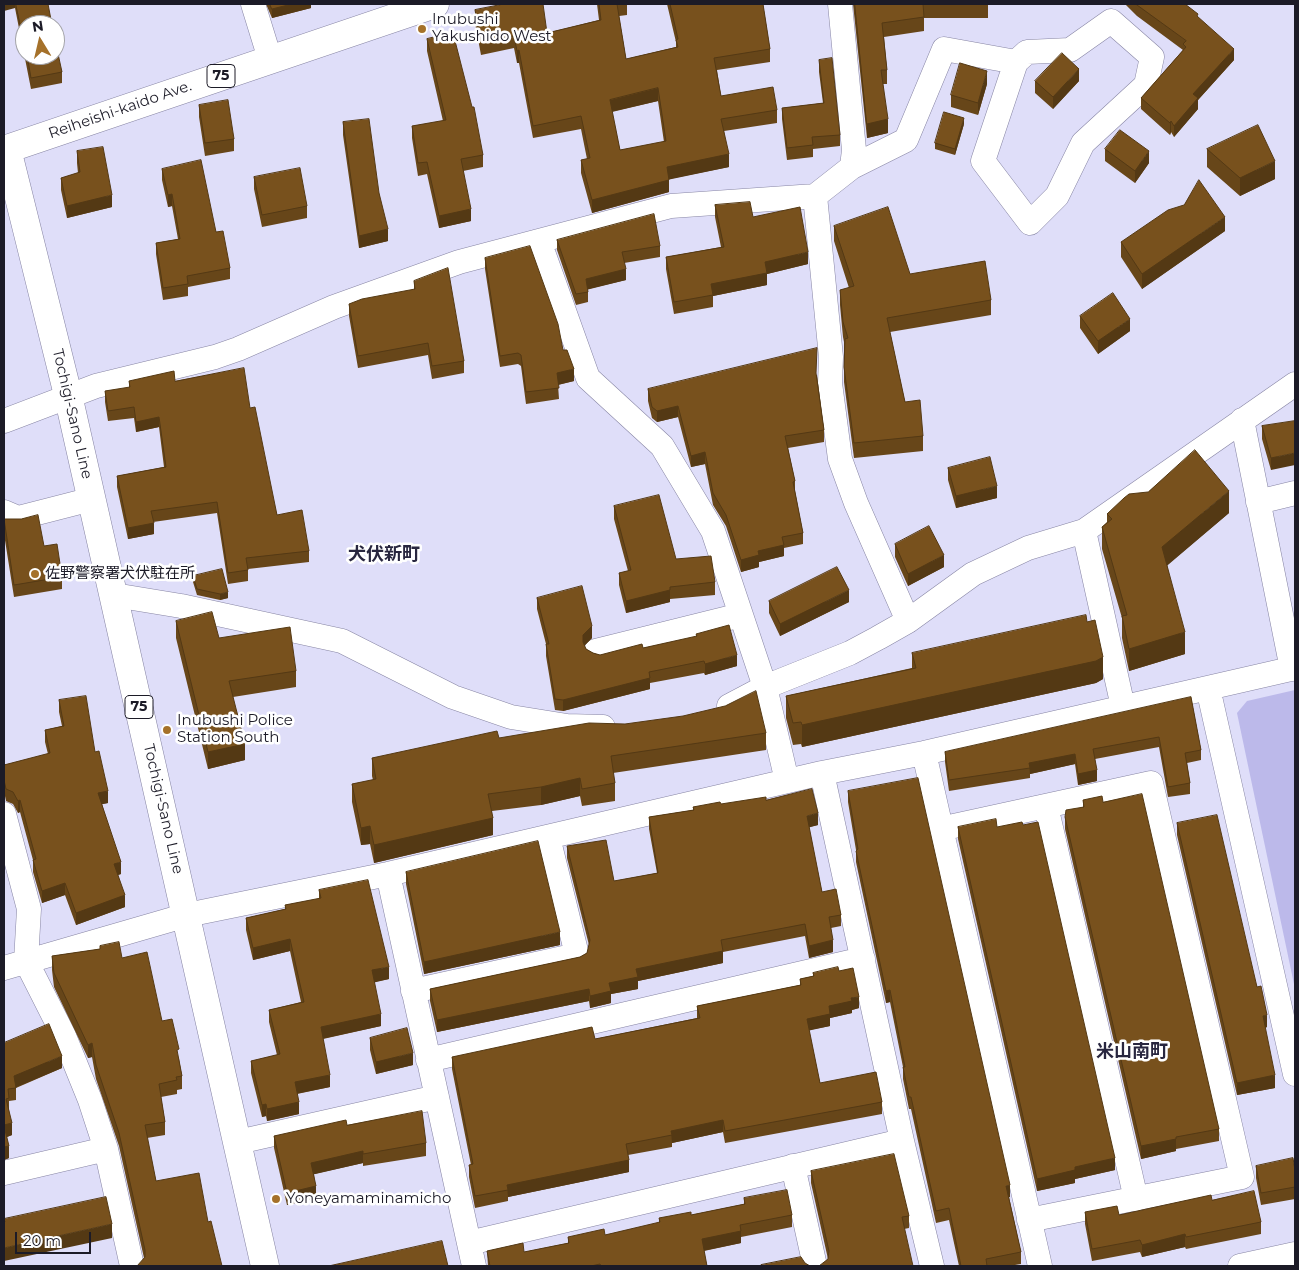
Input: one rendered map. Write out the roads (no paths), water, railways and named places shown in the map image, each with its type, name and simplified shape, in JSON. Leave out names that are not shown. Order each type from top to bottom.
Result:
[{"type":"main road","name":"Reiheishi-kaido Ave.","points":[[6,149],[435,4]]},
{"type":"main road","name":"Tochigi-Sano Line","points":[[6,149],[68,395],[265,1266]]},
{"type":"street","points":[[253,4],[270,59]]},
{"type":"street","points":[[840,4],[854,150],[852,168]]},
{"type":"street","points":[[1111,21],[1152,57],[1146,85],[1083,143],[1057,196],[1030,223],[983,161],[1016,62],[1027,52],[1070,50],[1111,21]]},
{"type":"street","points":[[4,421],[68,395],[215,357],[238,349],[334,307],[459,262],[671,206],[815,196],[852,168],[906,140],[944,49],[1016,62]]},
{"type":"street","points":[[815,196],[832,357],[830,383],[840,460],[856,503],[908,620]]},
{"type":"street","points":[[539,240],[588,378],[662,446],[713,531],[765,687],[787,781]]},
{"type":"street","points":[[708,713],[726,708],[765,687],[850,653],[908,620],[973,574],[1028,548],[1084,531],[1295,384]]},
{"type":"street","points":[[4,968],[187,915],[388,874],[822,773],[924,753],[1294,668],[1242,420]]},
{"type":"street","points":[[1258,502],[1295,493]]},
{"type":"street","points":[[4,512],[18,518],[92,499]]},
{"type":"street","points":[[1084,531],[1123,707]]},
{"type":"street","points":[[114,595],[181,606],[342,641],[453,697],[511,717],[567,726],[623,728]]},
{"type":"street","points":[[596,651],[741,615]]},
{"type":"street","points":[[1208,688],[1294,1064]]},
{"type":"street","points":[[924,753],[1040,1266]]},
{"type":"street","points":[[822,773],[902,1142],[932,1266]]},
{"type":"street","points":[[940,828],[1151,783],[1240,1168],[1242,1178],[1030,1220]]},
{"type":"street","points":[[1046,806],[1136,1199]]},
{"type":"street","points":[[4,814],[29,909],[26,961],[64,1036],[90,1100],[106,1150],[126,1265]]},
{"type":"street","points":[[413,991],[577,955],[548,836]]},
{"type":"street","points":[[388,874],[474,1266]]},
{"type":"street","points":[[428,1060],[863,959]]},
{"type":"street","points":[[238,1142],[437,1097]]},
{"type":"street","points":[[469,1243],[902,1142]]},
{"type":"street","points":[[4,1173],[106,1150]]},
{"type":"street","points":[[793,1166],[814,1266]]},
{"type":"street","points":[[1240,1266],[1295,1254]]},
{"type":"place","name":"Inubushi Yakushido West","points":[[422,29]]},
{"type":"place","name":"佐野警察署犬伏駐在所","points":[[35,574]]},
{"type":"place","name":"Inubushi Police Station South","points":[[167,730]]},
{"type":"place","name":"Yoneyamaminamicho","points":[[276,1199]]},
{"type":"district","name":"犬伏新町","points":[[384,555]]},
{"type":"district","name":"米山南町","points":[[1132,1052]]}]
